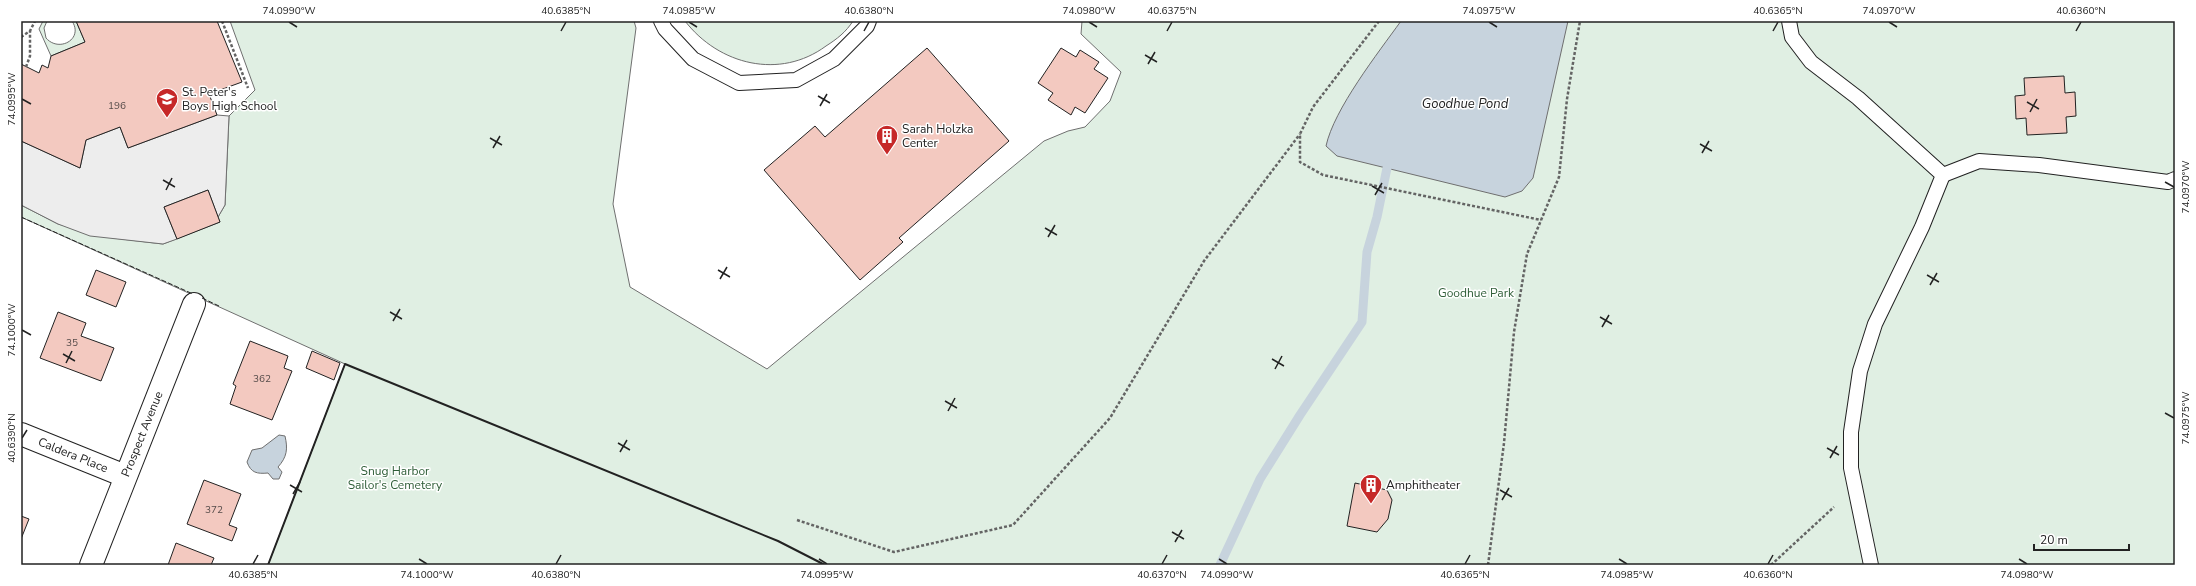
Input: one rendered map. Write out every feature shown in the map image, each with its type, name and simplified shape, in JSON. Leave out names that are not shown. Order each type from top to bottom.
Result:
[{"type":"street","name":"Prospect Avenue","points":[[91,565],[194,304]]},
{"type":"street","name":"Caldera Place","points":[[21,434],[125,476]]},
{"type":"lane","points":[[660,21],[665,29],[693,59],[739,83],[796,80],[834,59],[867,26],[869,21]]},
{"type":"lane","points":[[1790,21],[1792,37],[1811,62],[1858,98],[1943,175]]},
{"type":"lane","points":[[1871,565],[1851,468],[1851,432],[1860,371],[1875,324],[1922,228],[1943,175],[1979,161],[2039,165],[2173,183]]},
{"type":"path","points":[[26,66],[30,56],[30,31],[35,21]]},
{"type":"path","points":[[222,21],[248,88]]},
{"type":"path","points":[[798,520],[894,552],[1012,525],[1110,418],[1204,261],[1300,134],[1313,107],[1379,21]]},
{"type":"path","points":[[1488,565],[1504,443],[1514,332],[1527,254],[1559,177],[1567,99],[1580,21]]},
{"type":"path","points":[[21,37],[30,31]]},
{"type":"path","points":[[1300,134],[1300,162],[1323,175],[1541,220]]},
{"type":"path","points":[[1771,565],[1826,515],[1854,485]]},
{"type":"green space","points":[[43,21],[47,21],[44,28],[46,38],[51,42],[63,44],[68,42],[75,33],[75,28],[72,21],[76,21],[85,42],[51,56],[39,29]]},
{"type":"green space","name":"Goodhue Park","points":[[230,21],[634,21],[636,28],[613,204],[630,287],[767,369],[1044,141],[1068,131],[1085,127],[1110,101],[1121,72],[1081,34],[1082,21],[2175,21],[2175,565],[268,565],[345,364],[21,217],[21,205],[58,224],[113,238],[163,244],[220,222],[218,217],[225,205],[229,116],[255,90]]},
{"type":"green space","points":[[685,21],[853,21],[838,38],[808,56],[789,63],[770,65],[751,63],[732,57],[715,48],[699,36]]},
{"type":"shaded area","points":[[217,115],[229,116],[225,205],[218,217],[208,190],[164,207],[177,239],[163,244],[90,236],[58,224],[21,205],[21,141],[80,168],[86,140],[120,127],[128,148]]},
{"type":"water","name":"Goodhue Pond","points":[[1401,21],[1568,21],[1533,178],[1522,191],[1505,197],[1337,156],[1326,146],[1338,115],[1347,99],[1369,65]]},
{"type":"water","points":[[279,435],[285,436],[286,453],[278,467],[282,472],[279,479],[273,479],[268,473],[258,473],[253,471],[247,462],[252,450],[262,448]]},
{"type":"building","points":[[76,21],[217,21],[242,82],[209,94],[217,115],[128,148],[120,127],[86,140],[80,168],[21,141],[21,64],[39,73],[42,65],[48,68],[51,56],[85,42]]},
{"type":"building","name":"Sarah Holzka Center","points":[[927,48],[1009,141],[899,238],[903,242],[860,280],[764,170],[815,126],[825,137]]},
{"type":"building","points":[[1061,48],[1076,57],[1080,50],[1099,62],[1094,69],[1108,78],[1085,113],[1075,107],[1071,115],[1048,100],[1053,93],[1038,83]]},
{"type":"building","points":[[2064,76],[2065,93],[2075,92],[2076,116],[2066,117],[2067,133],[2027,135],[2026,118],[2016,119],[2015,96],[2025,95],[2024,78]]},
{"type":"building","points":[[208,190],[220,222],[177,239],[164,207]]},
{"type":"building","points":[[96,270],[126,282],[116,307],[86,295]]},
{"type":"building","points":[[58,312],[86,323],[81,336],[114,348],[101,381],[40,358]]},
{"type":"building","points":[[250,341],[288,356],[284,368],[292,371],[272,420],[230,404],[236,386],[233,384]]},
{"type":"building","points":[[312,351],[340,363],[334,380],[306,368]]},
{"type":"building","points":[[204,480],[241,494],[229,525],[237,528],[232,541],[187,524]]},
{"type":"building","name":"Amphitheater","points":[[1355,483],[1387,490],[1392,500],[1388,519],[1377,532],[1347,526]]},
{"type":"building","points":[[21,516],[29,519],[21,539]]},
{"type":"building","points":[[176,543],[214,558],[211,565],[168,565]]},
{"type":"waterway","points":[[1220,565],[1260,479],[1300,415],[1362,322],[1367,252],[1377,217],[1387,168]]},
{"type":"fence","points":[[21,217],[193,294]]},
{"type":"fence","points":[[202,298],[219,306]]},
{"type":"wall","points":[[268,565],[345,364],[778,541],[825,565]]},
{"type":"place","name":"St. Peter's Boys High School","points":[[167,118]]},
{"type":"place","name":"Sarah Holzka Center","points":[[887,156]]},
{"type":"place","name":"Amphitheater","points":[[1371,504]]},
{"type":"park label","name":"Snug Harbor Sailor's Cemetery","points":[[395,478]]}]
